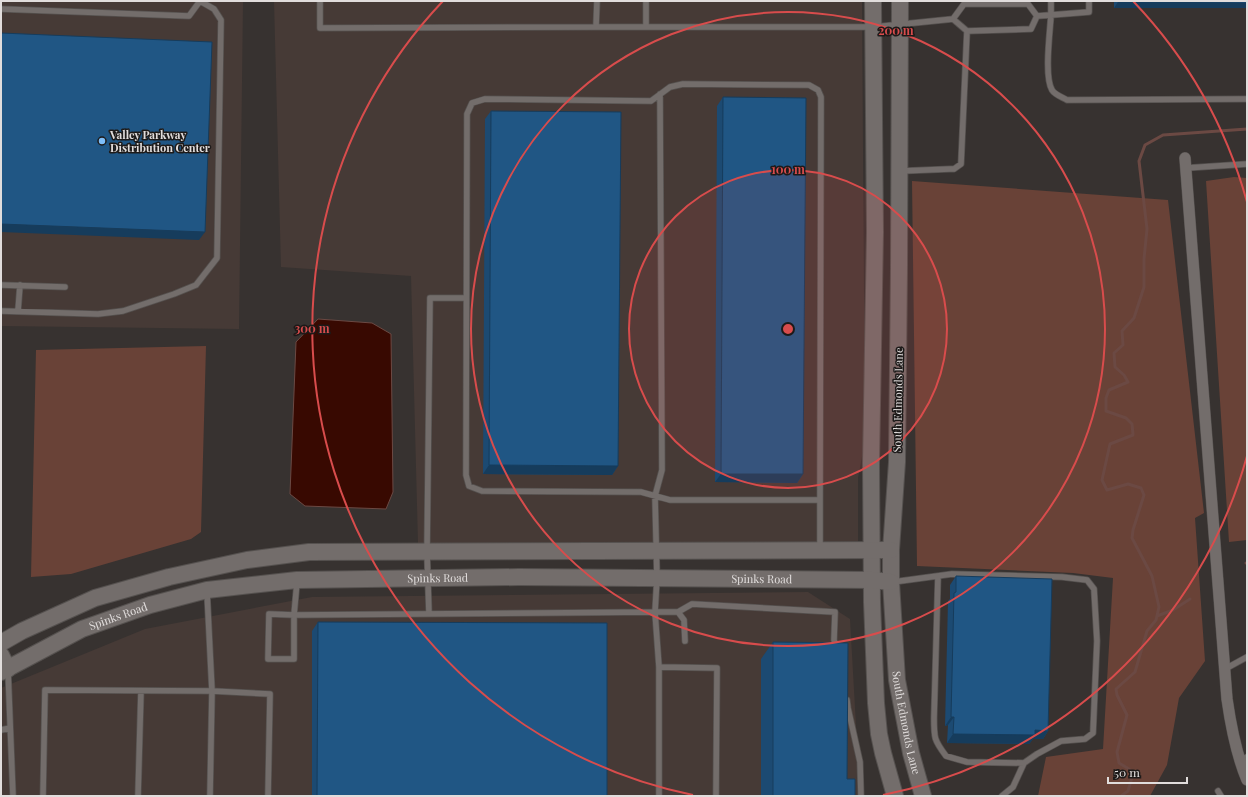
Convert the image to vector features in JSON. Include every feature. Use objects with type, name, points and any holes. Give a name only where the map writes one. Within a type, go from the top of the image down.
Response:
[{"type":"main road","name":"South Edmonds Lane","points":[[873,1],[875,232],[871,463],[872,580],[876,704],[879,734],[895,796]]},
{"type":"main road","name":"South Edmonds Lane","points":[[900,1],[897,462],[891,550],[891,582],[896,680],[911,753],[923,796]]},
{"type":"main road","points":[[874,147],[900,154]]},
{"type":"main road","name":"Spinks Road","points":[[1,643],[22,631],[95,598],[169,577],[247,560],[310,552],[891,550]]},
{"type":"main road","points":[[201,570],[207,590]]},
{"type":"main road","name":"Spinks Road","points":[[3,665],[82,629],[150,605],[207,590],[298,580],[519,577],[872,580],[891,582]]},
{"type":"street","points":[[1185,163],[1225,669],[1231,727],[1235,745],[1244,759],[1247,780]]},
{"type":"lane","points":[[1,9],[189,16],[200,1],[214,9],[221,20],[217,258],[196,285],[123,311],[98,314],[1,311]]},
{"type":"lane","points":[[320,1],[320,28],[596,26],[874,27],[953,19],[967,31],[1031,29],[1037,16]]},
{"type":"lane","points":[[596,26],[597,1]]},
{"type":"lane","points":[[646,1],[646,26]]},
{"type":"lane","points":[[1050,1],[1051,15],[1047,76],[1052,90],[1057,95],[1067,100],[1247,99]]},
{"type":"lane","points":[[1037,16],[1089,12],[1089,1]]},
{"type":"lane","points":[[953,19],[964,4],[1028,4],[1037,16]]},
{"type":"lane","points":[[899,171],[954,169],[961,164],[967,31]]},
{"type":"lane","points":[[820,500],[670,500],[641,492],[482,491],[469,486],[466,475],[467,114],[472,103],[485,99],[651,101],[670,87],[684,84],[809,85],[818,90],[821,96],[820,551]]},
{"type":"lane","points":[[659,796],[659,667],[655,612],[656,496],[662,470],[660,94]]},
{"type":"lane","points":[[1185,163],[1247,164]]},
{"type":"lane","points":[[1,285],[65,287]]},
{"type":"lane","points":[[18,311],[20,285]]},
{"type":"lane","points":[[429,614],[427,552],[430,298],[466,298]]},
{"type":"lane","points":[[891,582],[952,574],[1062,577],[1087,580],[1094,589],[1097,641],[1093,733],[1085,739],[1061,741],[1037,754],[1024,764],[1013,787],[1002,796]]},
{"type":"lane","points":[[938,576],[934,718],[934,736],[938,745],[946,756],[967,762],[1024,764]]},
{"type":"lane","points":[[298,580],[294,615],[294,659],[268,659],[269,614],[294,615],[678,612],[692,604],[835,612],[834,640],[839,654]]},
{"type":"lane","points":[[207,590],[212,691],[210,796]]},
{"type":"lane","points":[[678,612],[684,620],[685,641]]},
{"type":"lane","points":[[1225,669],[1247,657]]},
{"type":"lane","points":[[3,665],[10,728],[13,796]]},
{"type":"lane","points":[[659,667],[717,668],[716,796]]},
{"type":"lane","points":[[43,796],[45,690],[212,691],[270,694],[268,796]]},
{"type":"lane","points":[[138,796],[141,691]]},
{"type":"lane","points":[[847,695],[848,708],[860,762],[861,796]]},
{"type":"lane","points":[[1,730],[10,728]]},
{"type":"shaded area","points":[[1,1],[243,1],[239,329],[1,326]]},
{"type":"shaded area","points":[[274,1],[862,1],[865,441],[858,478],[858,542],[443,545],[418,543],[411,276],[281,267]]},
{"type":"shaded area","points":[[1234,177],[1247,178],[1247,540],[1229,542],[1206,181]]},
{"type":"shaded area","points":[[912,181],[1168,200],[1204,513],[1195,518],[1205,661],[1179,698],[1167,765],[1150,796],[1038,796],[1046,757],[1103,749],[1113,578],[1073,573],[917,566]]},
{"type":"shaded area","points":[[318,319],[372,323],[391,334],[393,492],[386,509],[305,506],[290,494],[296,342]]},
{"type":"shaded area","points":[[206,346],[201,532],[191,539],[71,574],[31,577],[36,350]]},
{"type":"shaded area","points":[[808,592],[850,619],[860,796],[1,796],[1,688],[145,629],[312,597]]},
{"type":"building","points":[[1247,1],[1247,3],[1118,2]]},
{"type":"building","name":"Valley Parkway Distribution Center","points":[[1,33],[212,42],[205,232],[1,224]]},
{"type":"building","points":[[723,97],[806,98],[803,474],[721,474]]},
{"type":"building","points":[[491,111],[621,112],[618,466],[489,465]]},
{"type":"building","points":[[956,576],[1052,579],[1048,731],[1035,730],[1035,735],[953,734],[954,717],[951,717],[954,593],[956,592]]},
{"type":"building","points":[[318,622],[607,623],[607,796],[317,796]]},
{"type":"building","points":[[773,642],[848,643],[847,779],[855,779],[855,796],[773,796]]},
{"type":"waterway","points":[[1121,796],[1128,791],[1133,774],[1129,769],[1119,763],[1117,752],[1127,715],[1117,695],[1116,689],[1135,672],[1147,631],[1156,620],[1159,607],[1152,576],[1132,538],[1144,495],[1141,488],[1128,484],[1107,490],[1102,480],[1110,444],[1133,435],[1132,424],[1126,418],[1106,411],[1106,398],[1109,390],[1128,382],[1124,375],[1115,367],[1114,353],[1123,345],[1122,331],[1134,318],[1144,287],[1144,259],[1147,229],[1139,161],[1145,145],[1163,135],[1247,129]]},
{"type":"waterway","points":[[1157,616],[1173,610],[1190,599]]},
{"type":"place","name":"Valley Parkway Distribution Center","points":[[102,141]]}]
